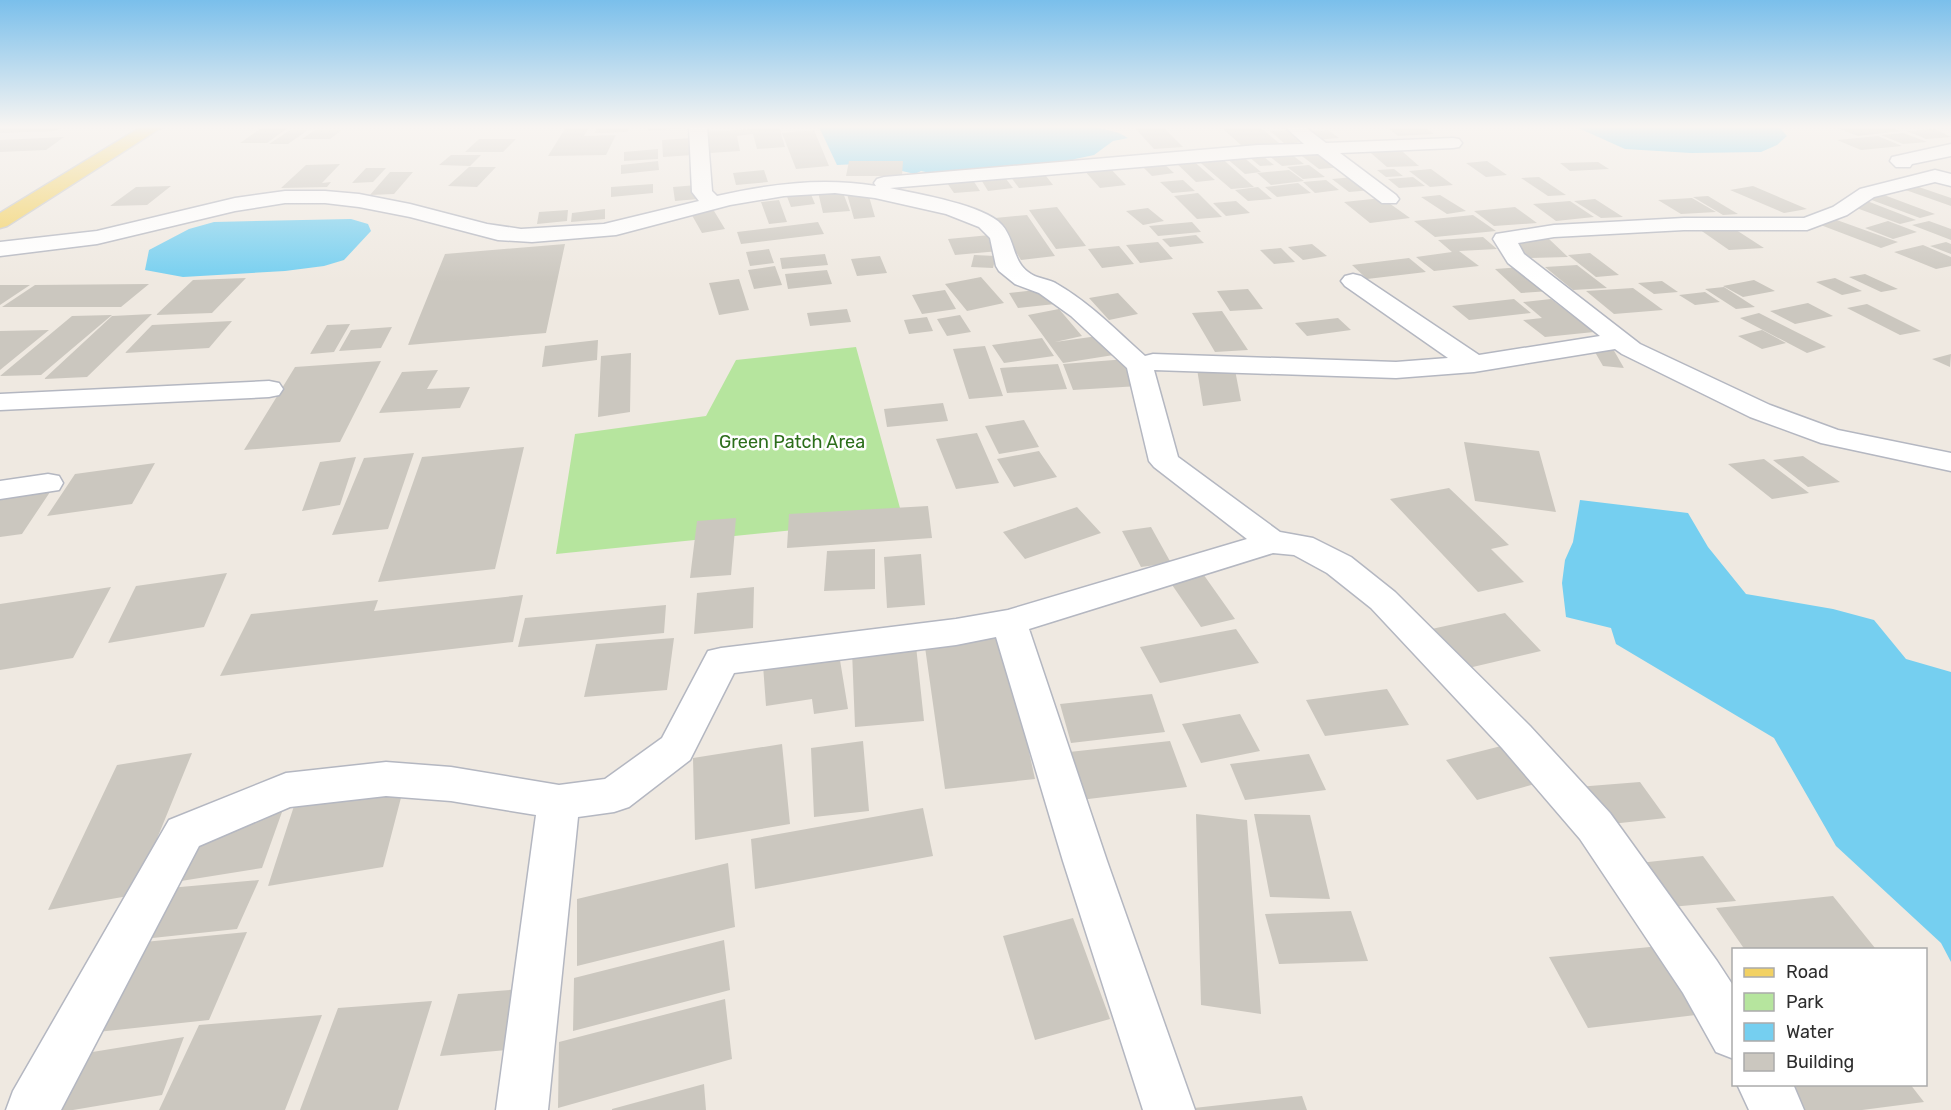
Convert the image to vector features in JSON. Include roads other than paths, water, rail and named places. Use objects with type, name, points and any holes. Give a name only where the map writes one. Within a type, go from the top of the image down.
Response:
[{"type":"main road","points":[[0,222],[70,179]]},
{"type":"street","points":[[701,179],[702,192],[713,204]]},
{"type":"street","points":[[0,249],[107,236],[246,203],[305,196],[349,198],[436,217],[489,232],[530,236],[625,227],[659,216],[779,192],[943,179]]},
{"type":"street","points":[[1363,179],[1389,199]]},
{"type":"street","points":[[1939,179],[1867,193],[1840,211],[1807,225],[1684,224],[1554,231],[1504,239],[1516,258],[1631,349],[1760,411],[1810,430],[1831,437],[1951,462]]},
{"type":"street","points":[[834,187],[918,201],[979,219],[995,229],[1003,240],[1007,266],[1023,279],[1047,288],[1080,311],[1140,365],[1164,461],[1272,542]]},
{"type":"street","points":[[1353,281],[1474,364]]},
{"type":"street","points":[[1140,365],[1153,362],[1396,370],[1474,364],[1621,340]]},
{"type":"street","points":[[0,402],[269,389]]},
{"type":"street","points":[[0,490],[48,483]]},
{"type":"street","points":[[32,1110],[184,833],[286,790],[386,780],[451,784],[559,802],[614,795],[676,749],[721,661],[956,632],[1009,622],[1272,542],[1301,545],[1339,565],[1383,600],[1516,737],[1594,826],[1701,977],[1732,1031]]},
{"type":"street","points":[[1009,622],[1085,861],[1169,1110]]},
{"type":"street","points":[[522,1110],[559,802]]},
{"type":"street","points":[[1764,1086],[1778,1110]]},
{"type":"water","points":[[351,219],[368,224],[371,231],[344,260],[324,266],[285,271],[183,277],[145,270],[149,250],[189,229],[214,222]]},
{"type":"water","points":[[1580,500],[1688,513],[1708,547],[1746,594],[1833,609],[1874,620],[1906,659],[1951,672],[1951,962],[1941,943],[1836,846],[1774,738],[1616,644],[1611,628],[1566,617],[1562,583],[1565,560],[1573,542]]},
{"type":"park label","name":"Green Patch Area","points":[[792,442]]}]
